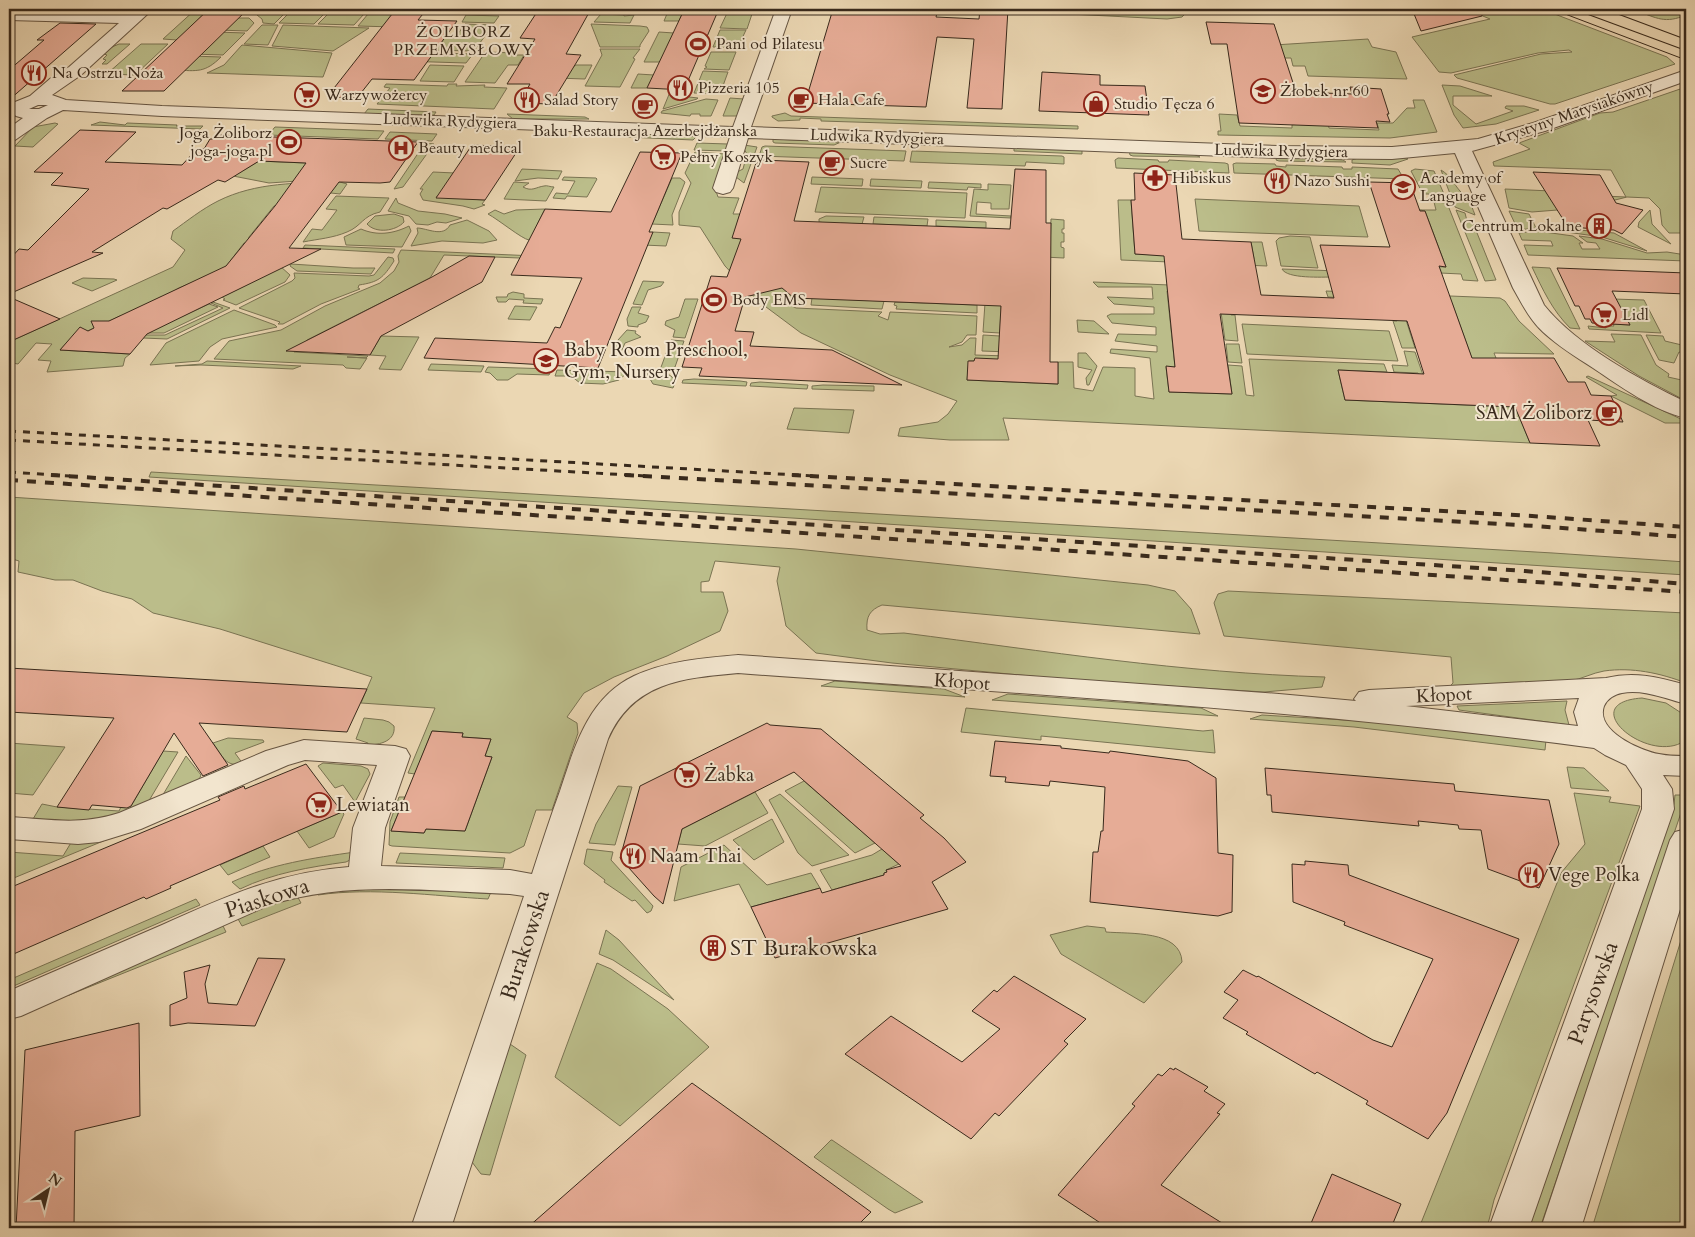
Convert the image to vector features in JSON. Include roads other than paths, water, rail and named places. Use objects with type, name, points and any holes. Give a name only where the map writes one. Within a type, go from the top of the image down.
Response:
[{"type":"main road","points":[[1589,9],[1686,45]]},
{"type":"street","points":[[723,188],[736,152],[740,132],[784,9]]},
{"type":"street","points":[[9,15],[139,14]]},
{"type":"street","points":[[9,136],[30,108],[139,14]]},
{"type":"street","name":"Krystyny Matysiakówny","points":[[1460,148],[1506,138],[1539,128],[1686,75]]},
{"type":"street","name":"Ludwika Rydygiera","points":[[30,108],[133,112],[159,110],[1278,152],[1392,153],[1460,148]]},
{"type":"street","points":[[1460,148],[1524,288],[1534,307],[1550,327],[1581,351],[1644,391],[1686,411]]},
{"type":"street","name":"Kłopot","points":[[647,680],[686,668],[738,664],[1279,704],[1497,725],[1603,740]]},
{"type":"street","name":"Burakowska","points":[[431,1228],[596,731],[606,713],[616,702],[627,692],[647,680]]},
{"type":"street","name":"Kłopot","points":[[1279,704],[1610,686],[1628,683],[1648,684],[1686,695]]},
{"type":"street","points":[[1610,686],[1596,694],[1589,705],[1589,718],[1603,740],[1638,760],[1658,765],[1686,766]]},
{"type":"street","points":[[9,828],[78,833],[99,831],[130,821],[277,758],[304,750],[395,756],[369,828],[364,877]]},
{"type":"street","name":"Parysowska","points":[[1509,1228],[1658,809],[1657,789],[1638,760]]},
{"type":"street","name":"Parysowska","points":[[1561,1228],[1686,840]]},
{"type":"street","name":"Piaskowa","points":[[9,1006],[255,898],[297,886],[325,880],[364,877],[510,882],[543,887]]},
{"type":"tram line","points":[[1552,9],[1686,60]]},
{"type":"railway","points":[[9,431],[815,476]]},
{"type":"railway","points":[[9,440],[647,476]]},
{"type":"railway","points":[[9,472],[70,476]]},
{"type":"railway","points":[[51,475],[1525,571],[1686,584]]},
{"type":"railway","points":[[625,475],[1535,526],[1686,537]]},
{"type":"railway","points":[[792,475],[1532,516],[1686,527]]},
{"type":"railway","points":[[9,480],[1686,592]]},
{"type":"place","name":"Pani od Pilatesu","points":[[698,44]]},
{"type":"place","name":"Na Ostrzu Noża","points":[[34,73]]},
{"type":"place","name":"Pizzeria 105","points":[[680,88]]},
{"type":"place","name":"Żłobek nr 60","points":[[1263,91]]},
{"type":"place","name":"Warzywożercy","points":[[307,95]]},
{"type":"place","name":"Salad Story","points":[[527,100]]},
{"type":"place","name":"Hala Cafe","points":[[801,100]]},
{"type":"place","name":"Studio Tęcza 6","points":[[1096,104]]},
{"type":"place","name":"Baku Restauracja Azerbejdżanska","points":[[645,106]]},
{"type":"place","name":"Joga Żoliborz joga-joga.pl","points":[[289,142]]},
{"type":"place","name":"Beauty medical","points":[[401,148]]},
{"type":"place","name":"Pełny Koszyk","points":[[663,157]]},
{"type":"place","name":"Sucre","points":[[832,163]]},
{"type":"place","name":"Hibiskus","points":[[1155,178]]},
{"type":"place","name":"Nazo Sushi","points":[[1277,181]]},
{"type":"place","name":"Academy of Language","points":[[1403,187]]},
{"type":"place","name":"Centrum Lokalne","points":[[1599,226]]},
{"type":"place","name":"Body EMS","points":[[714,300]]},
{"type":"place","name":"Lidl","points":[[1604,315]]},
{"type":"place","name":"Baby Room Preschool, Gym, Nursery","points":[[546,361]]},
{"type":"place","name":"SAM Żoliborz","points":[[1609,413]]},
{"type":"place","name":"Żabka","points":[[687,775]]},
{"type":"place","name":"Lewiatan","points":[[319,805]]},
{"type":"place","name":"Naam Thai","points":[[633,856]]},
{"type":"place","name":"Vege Polka","points":[[1531,875]]},
{"type":"place","name":"ST Burakowska","points":[[713,948]]},
{"type":"district","name":"ŻOLIBORZ PRZEMYSŁOWY","points":[[464,41]]}]
